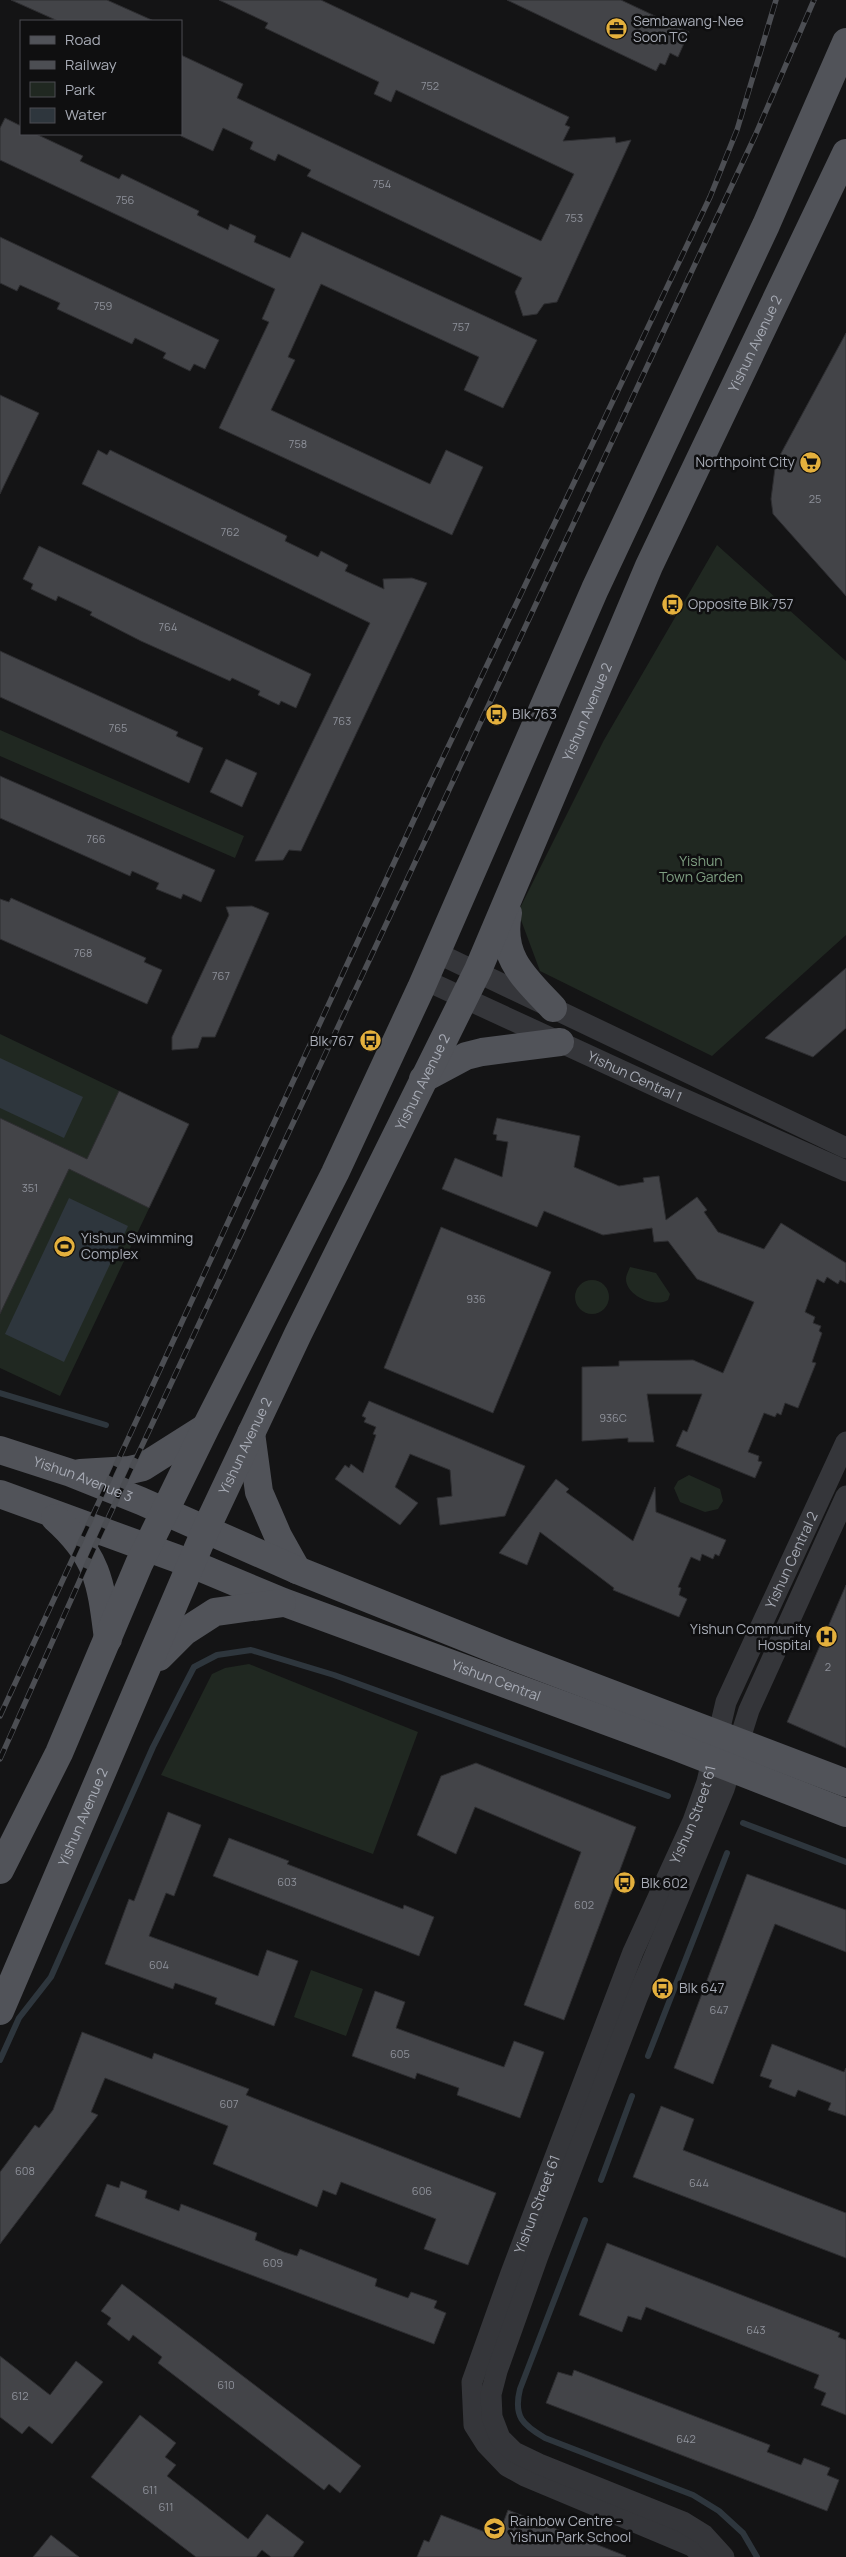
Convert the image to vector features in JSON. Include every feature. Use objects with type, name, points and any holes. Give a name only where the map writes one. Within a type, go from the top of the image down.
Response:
[{"type":"main road","points":[[0,1870],[59,1753],[147,1548],[335,1173],[425,980],[595,589],[766,226],[846,42]]},
{"type":"main road","name":"Yishun Avenue 2","points":[[0,2011],[149,1667],[206,1529],[251,1432],[478,970],[649,566],[846,153]]},
{"type":"main road","points":[[513,890],[506,924],[508,949],[519,970],[552,1008]]},
{"type":"main road","points":[[423,1079],[466,1056],[482,1052],[560,1042]]},
{"type":"main road","points":[[71,1473],[130,1470],[143,1467],[206,1427]]},
{"type":"main road","points":[[251,1432],[259,1492],[278,1536],[297,1570]]},
{"type":"main road","name":"Yishun Avenue 3","points":[[0,1450],[71,1473],[165,1511]]},
{"type":"main road","points":[[0,1494],[49,1514],[147,1548]]},
{"type":"main road","name":"Yishun Central","points":[[165,1511],[297,1570],[491,1648],[846,1783]]},
{"type":"main road","points":[[49,1514],[75,1536],[93,1563],[100,1582],[108,1641]]},
{"type":"main road","name":"Yishun Central","points":[[147,1548],[192,1564],[284,1602],[846,1813]]},
{"type":"main road","points":[[149,1667],[184,1632],[215,1612],[284,1602]]},
{"type":"street","name":"Yishun Central 1","points":[[437,953],[478,970],[552,1008],[846,1148]]},
{"type":"street","name":"Yishun Central 1","points":[[425,980],[846,1171]]},
{"type":"street","name":"Yishun Central 2","points":[[729,1739],[726,1702],[846,1442]]},
{"type":"street","name":"Yishun Central 2","points":[[729,1739],[749,1710],[846,1496]]},
{"type":"street","name":"Yishun Street 61","points":[[724,2557],[704,2535],[683,2522],[538,2464],[514,2452],[500,2438],[492,2417],[491,2394],[520,2305],[637,1998],[711,1797],[729,1739]]},
{"type":"street","name":"Yishun Street 61","points":[[701,1823],[633,1952],[511,2273],[472,2382],[474,2425],[486,2444],[507,2466],[525,2476],[679,2540],[692,2546],[705,2557]]},
{"type":"green space","name":"Yishun Town Garden","points":[[717,545],[846,661],[846,935],[712,1056],[540,971],[518,912],[604,740]]},
{"type":"green space","points":[[0,730],[244,836],[235,858],[0,756]]},
{"type":"green space","name":"Yishun Swimming Complex","points":[[0,1034],[189,1124],[60,1396],[0,1368]]},
{"type":"green space","points":[[630,1267],[656,1273],[670,1294],[668,1300],[662,1302],[649,1301],[642,1299],[631,1291],[626,1279]]},
{"type":"green space","points":[[592,1280],[604,1285],[609,1297],[604,1309],[592,1314],[580,1309],[575,1297],[580,1285]]},
{"type":"green space","points":[[689,1475],[720,1489],[723,1501],[718,1509],[705,1512],[680,1502],[674,1488],[678,1481]]},
{"type":"green space","points":[[249,1664],[418,1732],[373,1854],[161,1775],[212,1674],[225,1668]]},
{"type":"green space","points":[[311,1970],[363,1989],[346,2036],[294,2017]]},
{"type":"water","points":[[0,1058],[83,1097],[64,1138],[0,1108]]},
{"type":"water","points":[[69,1198],[128,1226],[64,1362],[5,1334]]},
{"type":"building","points":[[11,0],[107,0],[152,20],[56,20]]},
{"type":"building","points":[[219,0],[321,0],[569,117],[565,125],[570,127],[563,141],[615,137],[616,143],[631,140],[557,302],[544,304],[537,314],[523,316],[515,292],[522,278],[307,176],[311,170],[278,154],[275,161],[250,149],[253,142],[223,128],[213,151],[181,136],[182,55],[243,84],[237,98],[541,241],[574,174],[396,90],[391,102],[374,94],[379,82],[265,28],[268,23]]},
{"type":"building","points":[[507,0],[621,0],[689,32],[678,57],[670,53],[665,65],[660,63],[656,71]]},
{"type":"building","points":[[5,118],[20,126],[20,135],[38,135],[83,156],[80,161],[119,179],[122,174],[199,211],[197,215],[228,230],[230,224],[256,236],[254,242],[290,258],[302,232],[537,340],[503,408],[464,390],[479,357],[321,284],[288,357],[295,360],[271,410],[430,484],[446,450],[483,467],[452,535],[219,428],[269,322],[262,319],[275,289],[0,160],[0,128]]},
{"type":"building","points":[[0,237],[219,340],[205,369],[194,364],[190,371],[163,358],[166,353],[135,338],[132,344],[57,309],[60,303],[20,285],[17,291],[0,283]]},
{"type":"building","name":"Northpoint City","points":[[846,333],[846,596],[773,514],[771,499],[775,468],[779,457]]},
{"type":"building","points":[[0,395],[39,413],[0,494]]},
{"type":"building","points":[[98,450],[107,455],[110,450],[287,536],[285,541],[318,557],[321,551],[348,565],[345,571],[384,589],[383,579],[412,578],[427,583],[301,851],[289,850],[283,860],[255,861],[370,623],[82,484]]},
{"type":"building","points":[[39,546],[311,674],[296,708],[281,701],[279,705],[258,695],[260,691],[232,678],[230,681],[141,641],[90,615],[92,612],[58,596],[56,601],[31,589],[33,584],[23,579]]},
{"type":"building","points":[[0,651],[178,732],[176,736],[203,748],[189,783],[0,697]]},
{"type":"building","points":[[226,759],[257,773],[242,807],[210,792]]},
{"type":"building","points":[[0,776],[215,870],[201,902],[183,894],[181,899],[156,889],[159,883],[132,871],[130,876],[0,818]]},
{"type":"building","points":[[11,898],[146,958],[144,962],[162,970],[147,1004],[0,939],[0,899],[9,902]]},
{"type":"building","points":[[252,906],[269,913],[215,1037],[202,1037],[198,1048],[172,1050],[172,1037],[229,915],[226,907]]},
{"type":"building","points":[[846,968],[846,1028],[813,1057],[765,1038]]},
{"type":"building","points":[[119,1091],[189,1124],[149,1208],[69,1169],[0,1314],[0,1118],[87,1159]]},
{"type":"building","points":[[497,1118],[580,1136],[574,1167],[619,1186],[644,1182],[643,1178],[659,1176],[666,1220],[697,1197],[707,1210],[704,1212],[718,1232],[764,1249],[781,1223],[846,1263],[846,1283],[840,1280],[838,1284],[827,1277],[824,1283],[817,1279],[805,1312],[815,1317],[813,1323],[821,1326],[819,1331],[822,1333],[812,1362],[816,1363],[798,1408],[785,1403],[781,1415],[777,1413],[775,1417],[764,1413],[748,1452],[759,1456],[758,1461],[762,1462],[755,1478],[676,1446],[683,1430],[687,1432],[702,1394],[647,1394],[654,1442],[628,1442],[628,1438],[582,1441],[582,1367],[619,1366],[619,1361],[693,1360],[723,1373],[754,1302],[697,1279],[668,1241],[654,1242],[652,1228],[603,1235],[544,1211],[537,1227],[442,1189],[455,1158],[502,1177],[508,1142],[496,1140],[497,1135],[493,1134]]},
{"type":"building","points":[[441,1227],[551,1272],[493,1413],[384,1368]]},
{"type":"building","points":[[369,1401],[525,1466],[505,1516],[440,1525],[437,1498],[452,1496],[450,1470],[410,1454],[395,1487],[418,1503],[400,1525],[335,1479],[345,1465],[349,1468],[351,1464],[363,1473],[376,1435],[373,1434],[376,1427],[364,1422],[366,1418],[362,1416]]},
{"type":"building","points":[[556,1479],[569,1489],[566,1492],[633,1541],[655,1487],[656,1512],[726,1540],[719,1556],[715,1554],[713,1559],[702,1554],[700,1561],[691,1557],[678,1587],[681,1588],[679,1595],[687,1599],[679,1617],[613,1590],[614,1588],[540,1532],[527,1565],[499,1553]]},
{"type":"building","name":"Yishun Community Hospital","points":[[846,1585],[846,1748],[787,1722]]},
{"type":"building","points":[[476,1763],[636,1827],[564,2020],[524,2005],[581,1852],[475,1807],[456,1854],[417,1835],[441,1776]]},
{"type":"building","points":[[168,1812],[201,1825],[174,1896],[166,1893],[149,1936],[258,1976],[267,1950],[298,1961],[274,2026],[215,2004],[217,1998],[175,1983],[173,1989],[105,1964],[129,1899],[134,1901]]},
{"type":"building","points":[[229,1838],[289,1861],[287,1864],[403,1909],[404,1905],[434,1917],[419,1956],[213,1876]]},
{"type":"building","points":[[747,1874],[846,1910],[846,1952],[775,1924],[713,2084],[674,2068]]},
{"type":"building","points":[[375,1991],[405,2002],[396,2028],[462,2052],[504,2067],[514,2041],[544,2052],[520,2118],[457,2095],[459,2088],[417,2073],[415,2079],[352,2056]]},
{"type":"building","points":[[82,2032],[152,2059],[154,2053],[249,2089],[246,2095],[496,2193],[468,2265],[424,2249],[436,2219],[341,2182],[336,2195],[323,2190],[317,2207],[213,2164],[228,2126],[105,2078],[91,2112],[98,2115],[0,2244],[0,2172],[35,2125],[39,2128],[53,2110]]},
{"type":"building","points":[[772,2044],[844,2072],[846,2068],[846,2116],[828,2110],[831,2103],[798,2090],[795,2097],[769,2087],[772,2080],[760,2076]]},
{"type":"building","points":[[661,2106],[694,2119],[683,2150],[846,2213],[846,2258],[633,2177]]},
{"type":"building","points":[[121,2181],[147,2191],[145,2198],[179,2211],[181,2204],[257,2233],[255,2240],[284,2252],[297,2256],[300,2249],[377,2279],[375,2286],[408,2298],[411,2292],[437,2301],[434,2308],[446,2313],[434,2344],[95,2216],[107,2184],[119,2188]]},
{"type":"building","points":[[607,2243],[840,2333],[838,2337],[846,2340],[846,2415],[821,2405],[826,2393],[814,2388],[819,2375],[646,2307],[641,2320],[628,2316],[622,2332],[579,2315]]},
{"type":"building","points":[[122,2284],[361,2466],[340,2493],[329,2484],[324,2490],[158,2363],[162,2357],[133,2335],[129,2341],[107,2324],[111,2318],[101,2311]]},
{"type":"building","points":[[0,2356],[50,2395],[76,2361],[103,2382],[52,2444],[29,2426],[22,2434],[0,2417]]},
{"type":"building","points":[[574,2370],[770,2445],[767,2452],[801,2465],[804,2458],[830,2468],[827,2475],[839,2480],[827,2511],[546,2403],[558,2372],[572,2376]]},
{"type":"building","points":[[140,2415],[176,2443],[165,2457],[176,2465],[167,2476],[248,2539],[267,2514],[304,2542],[293,2557],[271,2557],[262,2550],[256,2557],[196,2557],[91,2477]]},
{"type":"building","points":[[508,2510],[626,2556],[417,2557],[424,2540],[429,2542],[441,2515],[498,2537]]},
{"type":"building","points":[[51,2535],[79,2557],[33,2557]]},
{"type":"waterway","points":[[0,1393],[106,1425]]},
{"type":"waterway","points":[[0,2060],[19,2018],[51,1977],[153,1747],[194,1667],[217,1655],[251,1650],[334,1675],[668,1796]]},
{"type":"waterway","points":[[743,1823],[846,1862]]},
{"type":"waterway","points":[[648,2056],[727,1853]]},
{"type":"waterway","points":[[601,2180],[632,2096]]},
{"type":"waterway","points":[[585,2220],[520,2389],[518,2407],[522,2419],[531,2429],[545,2438],[693,2495],[719,2511],[743,2533],[757,2557]]},
{"type":"railway","points":[[0,1716],[429,787],[710,197],[737,130],[776,0]]},
{"type":"railway","points":[[0,1759],[96,1544],[755,136],[814,0]]},
{"type":"place","name":"Sembawang-Nee Soon TC","points":[[617,29]]},
{"type":"place","name":"Northpoint City","points":[[811,462]]},
{"type":"place","name":"Opposite Blk 757","points":[[672,604]]},
{"type":"place","name":"Blk 763","points":[[496,714]]},
{"type":"place","name":"Blk 767","points":[[370,1041]]},
{"type":"place","name":"Yishun Swimming Complex","points":[[65,1246]]},
{"type":"place","name":"Yishun Community Hospital","points":[[827,1637]]},
{"type":"place","name":"Blk 602","points":[[625,1883]]},
{"type":"place","name":"Blk 647","points":[[663,1988]]},
{"type":"place","name":"Rainbow Centre - Yishun Park School","points":[[494,2529]]}]
